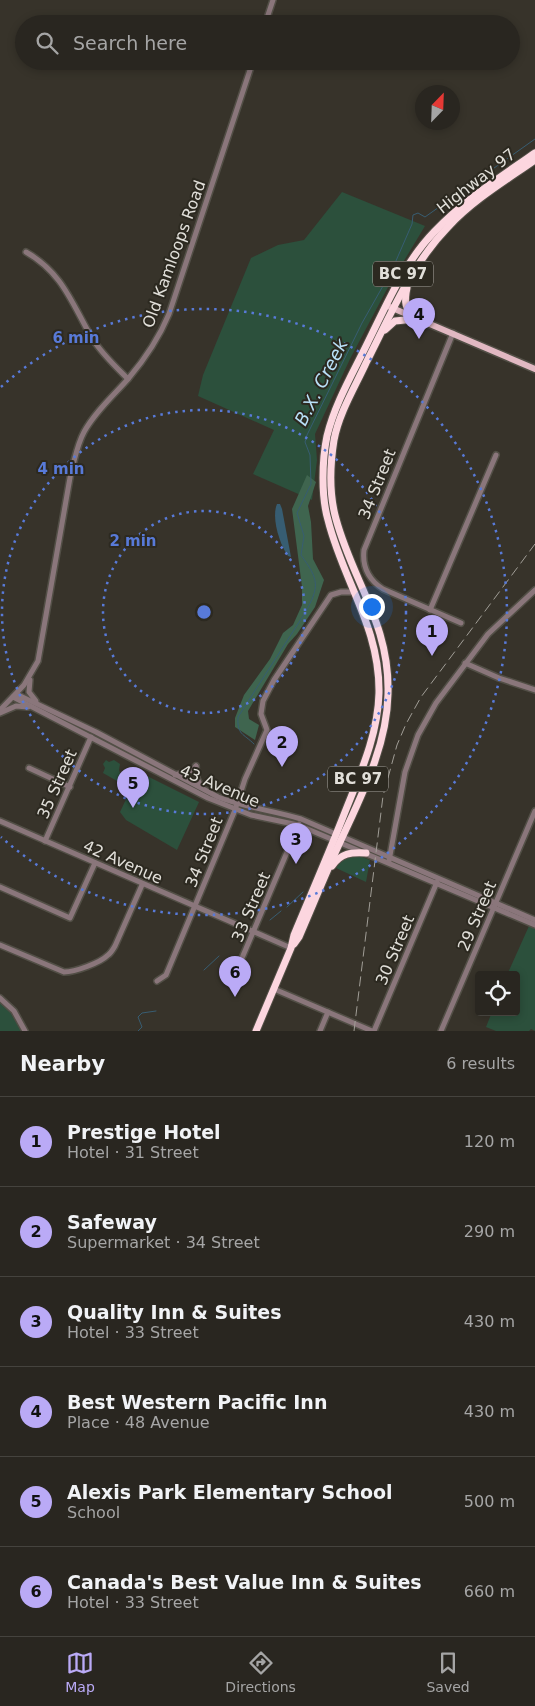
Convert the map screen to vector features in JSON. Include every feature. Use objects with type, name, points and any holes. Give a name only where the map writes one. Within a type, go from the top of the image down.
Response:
[{"type":"highway","name":"Highway 97","points":[[378,708],[378,677],[374,644],[327,518],[323,475],[327,437],[338,403],[390,307],[412,259],[432,233],[470,198],[535,153]]},
{"type":"highway","name":"Highway 97","points":[[387,709],[388,695],[384,645],[374,613],[344,546],[335,516],[330,477],[334,438],[346,405],[379,337],[390,307],[434,243],[448,226],[494,188],[535,160]]},
{"type":"highway","points":[[409,279],[405,302],[406,308],[415,319]]},
{"type":"highway","points":[[379,337],[395,321],[415,319]]},
{"type":"highway","name":"BC 97","points":[[291,948],[299,937],[326,874],[370,748],[378,708]]},
{"type":"highway","name":"BC 97","points":[[256,1031],[291,948],[294,935],[376,755],[383,733],[387,709]]},
{"type":"highway","points":[[326,874],[340,856],[351,853],[366,853]]},
{"type":"main road","points":[[390,307],[535,369]]},
{"type":"street","points":[[268,15],[273,0]]},
{"type":"street","name":"Old Kamloops Road","points":[[0,711],[15,696],[38,661],[71,472],[78,447],[84,432],[97,413],[128,379],[151,349],[169,314],[250,70]]},
{"type":"street","points":[[26,252],[61,282],[100,349],[128,379]]},
{"type":"street","name":"34 Street","points":[[452,333],[378,514],[364,550],[363,559],[368,575],[383,590],[461,623]]},
{"type":"street","points":[[430,610],[496,454]]},
{"type":"street","points":[[390,860],[405,772],[418,734],[436,702],[488,634],[535,590]]},
{"type":"street","name":"34 Street","points":[[157,981],[166,975],[267,730],[261,714],[263,701],[274,680],[331,595],[341,592],[355,592]]},
{"type":"street","points":[[465,664],[535,690]]},
{"type":"street","points":[[31,674],[28,688],[33,698],[39,704]]},
{"type":"street","name":"43 Avenue","points":[[15,696],[39,704],[96,732],[236,807],[281,813],[301,818],[366,853],[390,860],[535,920]]},
{"type":"street","name":"43 Avenue","points":[[15,696],[32,707],[208,798],[338,838],[379,853],[390,860]]},
{"type":"street","points":[[0,711],[16,706],[32,707]]},
{"type":"street","points":[[378,708],[387,709]]},
{"type":"street","name":"35 Street","points":[[45,841],[91,737]]},
{"type":"street","points":[[175,775],[192,770],[196,766],[197,778],[201,788]]},
{"type":"street","points":[[29,768],[70,787]]},
{"type":"street","name":"29 Street","points":[[441,1031],[535,812]]},
{"type":"street","name":"33 Street","points":[[234,968],[240,965],[301,818]]},
{"type":"street","name":"42 Avenue","points":[[0,821],[142,885],[291,948]]},
{"type":"street","points":[[379,853],[387,851],[392,843]]},
{"type":"street","points":[[0,887],[70,918],[95,863]]},
{"type":"street","name":"30 Street","points":[[373,1031],[438,881]]},
{"type":"street","points":[[0,945],[64,972],[72,972],[103,960],[112,950],[142,885]]},
{"type":"street","name":"43 Avenue","points":[[495,905],[535,924]]},
{"type":"street","points":[[274,989],[373,1031]]},
{"type":"street","points":[[0,998],[14,1011],[25,1031]]},
{"type":"street","points":[[320,1031],[328,1012]]},
{"type":"green space","points":[[342,192],[425,226],[387,289],[350,359],[315,434],[317,460],[312,500],[253,474],[274,430],[198,396],[203,375],[251,258],[278,245],[304,240]]},
{"type":"green space","points":[[307,475],[316,482],[308,506],[313,559],[324,580],[315,607],[288,644],[248,711],[249,719],[259,725],[255,740],[235,727],[235,718],[244,695],[270,659],[283,633],[293,625],[302,605],[302,587],[292,509]]},
{"type":"green space","points":[[106,760],[109,762],[114,760],[120,764],[121,780],[117,781],[103,773],[105,768],[103,764]]},
{"type":"green space","points":[[139,772],[199,802],[177,850],[126,820],[120,812]]},
{"type":"green space","points":[[353,856],[370,860],[366,882],[336,868],[347,857]]},
{"type":"green space","points":[[529,926],[535,929],[535,1031],[531,1029],[529,1031],[496,1031],[486,1027],[490,1016],[520,1016],[520,971],[509,971]]},
{"type":"green space","points":[[0,1003],[10,1012],[21,1031],[0,1031]]},
{"type":"water","points":[[277,504],[280,504],[282,509],[291,557],[285,551],[277,531],[275,510]]},
{"type":"waterway","name":"B.X. Creek","points":[[254,744],[240,731],[238,717],[305,613],[315,589],[314,577],[301,555],[304,536],[297,513],[311,484],[310,455],[305,442],[307,435],[362,323],[392,270],[412,224],[413,215],[418,213],[425,217],[535,139]]},
{"type":"waterway","name":"B.X. Creek","points":[[287,907],[303,892]]},
{"type":"waterway","name":"B.X. Creek","points":[[270,920],[281,911]]},
{"type":"waterway","name":"B.X. Creek","points":[[204,970],[219,956]]},
{"type":"waterway","name":"B.X. Creek","points":[[138,1031],[142,1027],[138,1017],[142,1013],[156,1011]]},
{"type":"railway","points":[[354,1031],[383,796],[397,745],[421,697],[535,544]]},
{"type":"place","name":"Best Western Pacific Inn","points":[[419,339]]},
{"type":"place","name":"Prestige Hotel","points":[[432,656]]},
{"type":"place","name":"Safeway","points":[[282,767]]},
{"type":"place","name":"Alexis Park Elementary School","points":[[133,808]]},
{"type":"place","name":"Quality Inn & Suites","points":[[296,864]]},
{"type":"place","name":"Canada's Best Value Inn & Suites","points":[[235,997]]}]
